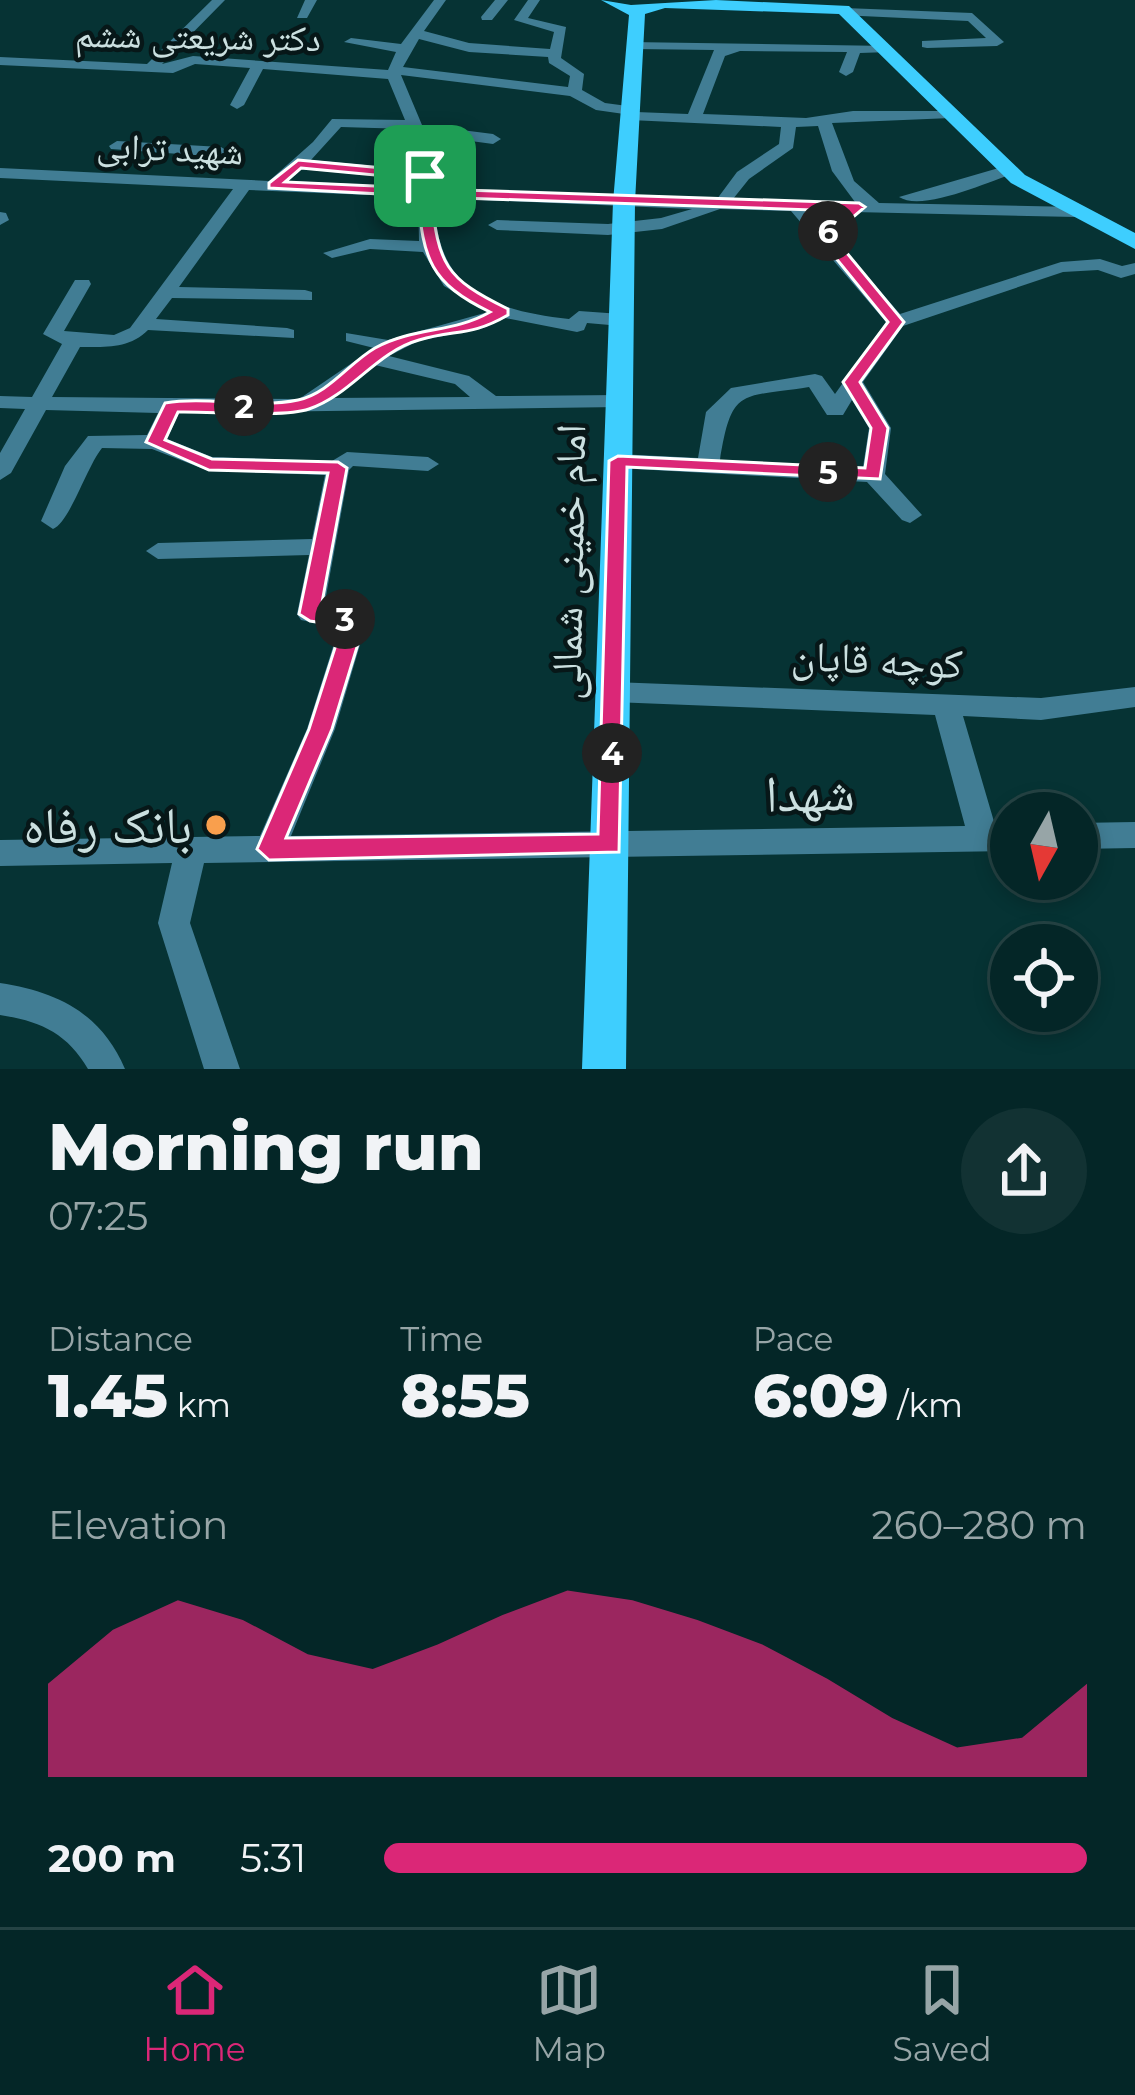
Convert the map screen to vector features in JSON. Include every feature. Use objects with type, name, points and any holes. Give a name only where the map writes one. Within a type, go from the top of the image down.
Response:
[{"type":"main road","points":[[609,0],[619,8],[637,10],[665,2],[840,7],[1009,170],[1135,242]]},
{"type":"main road","name":"امام خمینی شمالی","points":[[604,1069],[623,217],[637,10]]},
{"type":"street","points":[[150,68],[219,0]]},
{"type":"street","points":[[302,15],[311,0]]},
{"type":"street","points":[[440,0],[394,73],[426,160],[430,247],[437,267],[476,299],[540,323],[577,326],[579,317],[621,320]]},
{"type":"street","points":[[487,16],[502,0]]},
{"type":"street","points":[[534,0],[520,20],[560,28],[554,63],[577,74],[574,92]]},
{"type":"street","points":[[840,7],[972,17],[997,42],[927,44]]},
{"type":"street","points":[[416,33],[476,52],[556,53]]},
{"type":"street","points":[[351,42],[405,49]]},
{"type":"street","points":[[635,45],[884,49]]},
{"type":"street","points":[[694,118],[718,53],[739,47]]},
{"type":"street","points":[[770,64],[777,47]]},
{"type":"street","points":[[839,70],[853,51]]},
{"type":"street","name":"دکتر شریعتی ششم","points":[[0,61],[150,68],[176,68],[193,61],[394,73],[574,92],[601,107],[694,118],[789,123],[897,114]]},
{"type":"street","points":[[237,105],[259,64]]},
{"type":"street","points":[[851,100],[884,103],[897,114],[951,113]]},
{"type":"street","points":[[824,121],[832,160],[864,208]]},
{"type":"street","points":[[274,185],[337,122],[493,139]]},
{"type":"street","points":[[623,217],[683,221],[720,204],[755,162],[787,145],[789,123]]},
{"type":"street","points":[[200,182],[233,135]]},
{"type":"street","points":[[117,146],[221,152]]},
{"type":"street","points":[[298,164],[424,184]]},
{"type":"street","points":[[824,235],[864,208],[943,192],[1009,170]]},
{"type":"street","name":"شهید ترابی","points":[[0,173],[274,185],[424,184],[623,217]]},
{"type":"street","points":[[82,284],[53,334],[73,341],[130,338],[245,184]]},
{"type":"street","points":[[497,225],[623,217],[720,204],[1076,212]]},
{"type":"street","points":[[796,206],[896,322]]},
{"type":"street","points":[[332,254],[370,244],[430,247]]},
{"type":"street","points":[[708,466],[717,412],[737,392],[815,380],[835,410],[896,322],[994,286],[1061,268],[1100,264],[1125,276]]},
{"type":"street","points":[[168,292],[305,296]]},
{"type":"street","points":[[303,406],[414,335],[474,328],[502,312]]},
{"type":"street","points":[[143,324],[287,334]]},
{"type":"street","points":[[353,337],[462,380],[490,402]]},
{"type":"street","points":[[0,473],[73,341]]},
{"type":"street","points":[[852,382],[880,428],[873,475]]},
{"type":"street","points":[[0,401],[303,406],[620,401]]},
{"type":"street","points":[[155,442],[172,406]]},
{"type":"street","points":[[53,521],[76,466],[96,441],[155,442],[209,464],[338,468]]},
{"type":"street","points":[[269,849],[321,729],[354,621],[310,614],[338,468],[347,459],[428,464]]},
{"type":"street","points":[[618,461],[873,475],[910,514]]},
{"type":"street","points":[[158,551],[323,547]]},
{"type":"street","name":"کوچه قاپان","points":[[614,692],[1041,709],[1135,698]]},
{"type":"street","points":[[946,704],[990,820]]},
{"type":"street","points":[[1098,836],[1135,836]]},
{"type":"street","name":"شهدا","points":[[0,853],[990,838]]},
{"type":"street","points":[[191,850],[174,923],[222,1069]]},
{"type":"street","points":[[0,999],[43,1005],[91,1036],[107,1069]]},
{"type":"place","name":"بانک رفاه","points":[[216,825]]},
{"type":"route","points":[[425,176],[298,164],[274,185],[424,192],[437,267],[476,299],[502,312],[474,328],[414,335],[376,354],[344,383],[303,406],[172,406],[155,442],[209,464],[338,468],[310,614],[354,621],[321,729],[269,849],[610,844],[618,461],[873,475],[880,428],[852,382],[896,322],[824,235],[859,207],[431,193],[424,192],[425,176]]}]
